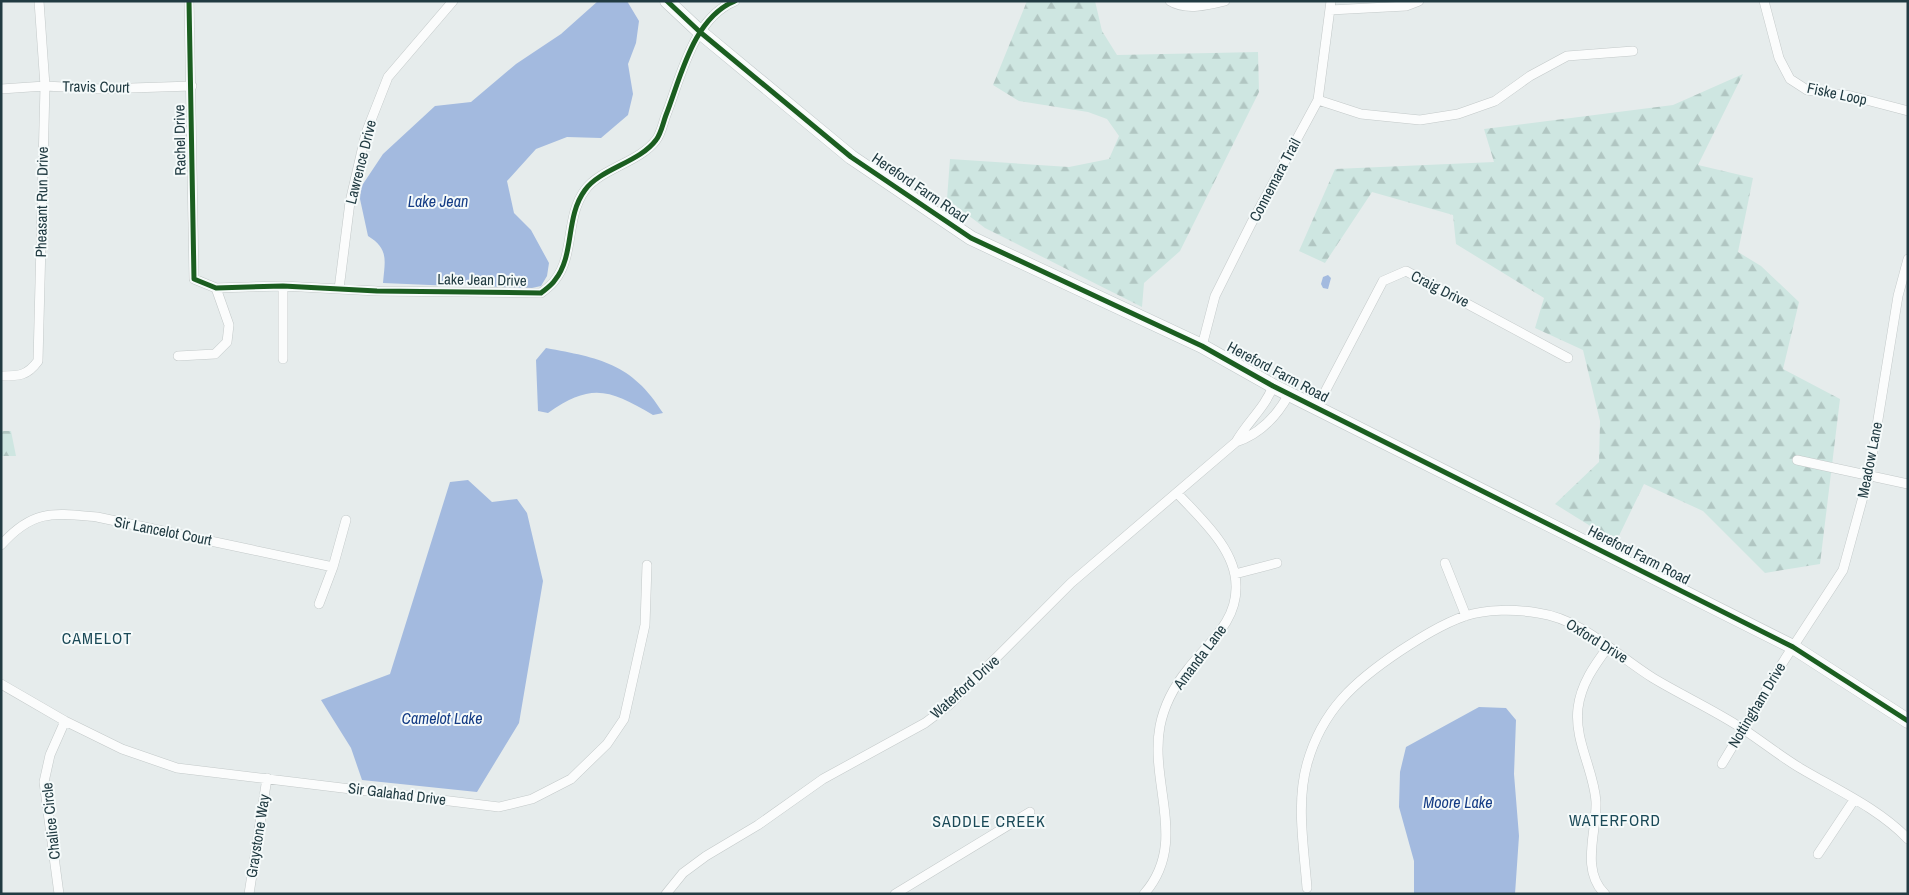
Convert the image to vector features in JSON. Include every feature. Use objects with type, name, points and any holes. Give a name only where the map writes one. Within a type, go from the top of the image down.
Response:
[{"type":"street","name":"Pheasant Run Drive","points":[[1,376],[17,376],[30,372],[38,361],[45,86],[39,1]]},
{"type":"street","name":"Rachel Drive","points":[[189,1],[194,279]]},
{"type":"street","name":"Lawrence Drive","points":[[339,289],[350,202],[366,133],[388,77],[453,1]]},
{"type":"street","name":"Hereford Farm Road","points":[[667,1],[700,32],[851,157],[972,238],[1202,346],[1272,386],[1793,647],[1908,721]]},
{"type":"street","points":[[700,32],[724,6],[735,1]]},
{"type":"street","points":[[1170,1],[1175,4],[1203,7],[1225,1]]},
{"type":"street","name":"Connemara Trail","points":[[1202,346],[1216,296],[1251,224],[1318,100],[1330,6],[1406,6],[1419,1]]},
{"type":"street","name":"Fiske Loop","points":[[1764,1],[1779,58],[1790,79],[1807,90],[1851,96],[1908,111]]},
{"type":"street","name":"Lake Jean Drive","points":[[194,279],[216,288],[284,286],[339,289],[541,293],[556,280],[567,254],[572,217],[585,190],[609,172],[637,156],[657,140],[700,32]]},
{"type":"street","points":[[1318,100],[1360,114],[1420,120],[1458,114],[1495,101],[1530,76],[1567,56],[1633,51]]},
{"type":"street","name":"Travis Court","points":[[1,89],[45,86],[101,89],[192,86]]},
{"type":"street","name":"Meadow Lane","points":[[1793,647],[1842,570],[1868,475],[1898,296],[1908,259]]},
{"type":"street","name":"Craig Drive","points":[[1317,407],[1383,281],[1406,271],[1568,358]]},
{"type":"street","points":[[283,359],[284,286]]},
{"type":"street","points":[[178,356],[215,354],[227,342],[229,325],[216,288]]},
{"type":"street","name":"Waterford Drive","points":[[666,894],[683,873],[706,856],[758,825],[824,779],[925,723],[949,705],[1071,583],[1236,442],[1269,396],[1272,386]]},
{"type":"street","name":"Waterford Drive","points":[[1236,442],[1248,438],[1260,430],[1283,405],[1289,394]]},
{"type":"street","points":[[1251,421],[1260,430]]},
{"type":"street","points":[[1797,460],[1908,484]]},
{"type":"street","name":"Amanda Lane","points":[[1144,894],[1156,877],[1167,838],[1167,818],[1158,762],[1160,725],[1177,685],[1188,669],[1218,636],[1230,617],[1236,586],[1235,574],[1222,545],[1177,492]]},
{"type":"street","name":"Sir Lancelot Court","points":[[1,545],[10,534],[35,517],[61,514],[97,517],[334,567]]},
{"type":"street","points":[[319,604],[334,567],[346,520]]},
{"type":"street","points":[[1235,574],[1277,562]]},
{"type":"street","points":[[1445,563],[1466,616]]},
{"type":"street","name":"Sir Galahad Drive","points":[[1,684],[65,721],[122,749],[178,768],[500,807],[532,799],[570,779],[606,744],[624,719],[645,625],[647,565]]},
{"type":"street","name":"Oxford Drive","points":[[1307,888],[1302,791],[1306,766],[1322,723],[1350,688],[1368,673],[1418,639],[1466,616],[1489,611],[1540,613],[1564,620],[1585,630],[1650,676],[1743,729],[1785,759],[1877,813],[1908,839]]},
{"type":"street","points":[[1604,894],[1598,887],[1593,874],[1591,859],[1596,819],[1596,799],[1583,752],[1578,709],[1589,674],[1608,647]]},
{"type":"street","name":"Nottingham Drive","points":[[1722,764],[1793,647]]},
{"type":"street","name":"Chalice Circle","points":[[59,894],[44,782],[50,755],[65,721]]},
{"type":"street","name":"Graystone Way","points":[[249,894],[267,778]]},
{"type":"street","points":[[1818,854],[1854,800]]},
{"type":"street","points":[[895,894],[1030,812]]},
{"type":"green space","points":[[1027,1],[1095,1],[1102,31],[1117,55],[1258,52],[1259,92],[1180,251],[1144,283],[1142,307],[985,228],[947,199],[950,159],[1069,167],[1109,159],[1119,136],[1107,119],[1088,112],[1019,101],[993,85]]},
{"type":"green space","points":[[1743,74],[1698,165],[1753,178],[1738,252],[1761,266],[1799,302],[1783,369],[1840,399],[1820,564],[1765,573],[1703,511],[1644,484],[1616,542],[1555,504],[1599,462],[1600,421],[1583,350],[1535,328],[1544,298],[1456,244],[1453,215],[1372,192],[1325,263],[1299,251],[1335,169],[1494,162],[1484,129],[1673,105]]},
{"type":"green space","points":[[1,431],[11,431],[16,456],[1,456]]},
{"type":"water","name":"Lake Jean","points":[[598,1],[627,1],[639,21],[636,43],[628,64],[633,94],[628,115],[601,138],[567,137],[536,149],[507,181],[514,213],[531,230],[549,263],[547,276],[541,286],[532,288],[472,286],[463,282],[454,286],[383,283],[385,261],[383,251],[368,236],[360,199],[361,187],[383,154],[435,106],[471,102],[516,64],[561,34]]},
{"type":"water","points":[[1328,275],[1331,278],[1328,289],[1323,288],[1321,284],[1323,277]]},
{"type":"water","points":[[546,348],[598,360],[626,373],[639,383],[663,413],[653,415],[625,400],[601,393],[589,393],[577,397],[563,403],[548,413],[538,411],[536,360]]},
{"type":"water","name":"Camelot Lake","points":[[468,480],[492,502],[517,499],[527,513],[543,581],[519,723],[477,792],[362,780],[351,748],[321,700],[390,674],[450,482]]},
{"type":"water","name":"Moore Lake","points":[[1479,707],[1506,708],[1516,720],[1514,774],[1519,836],[1515,894],[1414,894],[1414,861],[1399,807],[1400,772],[1406,747]]},
{"type":"cycle path","points":[[189,1],[194,279],[216,288],[283,286],[377,291],[541,293],[552,284],[561,270],[568,248],[575,212],[585,190],[600,176],[640,154],[656,140],[661,132],[690,50],[709,21],[721,9],[735,1]]},
{"type":"cycle path","points":[[667,1],[700,32],[851,157],[971,238],[1202,346],[1273,386],[1793,647],[1908,721]]},
{"type":"district","name":"CAMELOT","points":[[97,638]]},
{"type":"district","name":"WATERFORD","points":[[1615,820]]},
{"type":"district","name":"SADDLE CREEK","points":[[989,821]]}]
